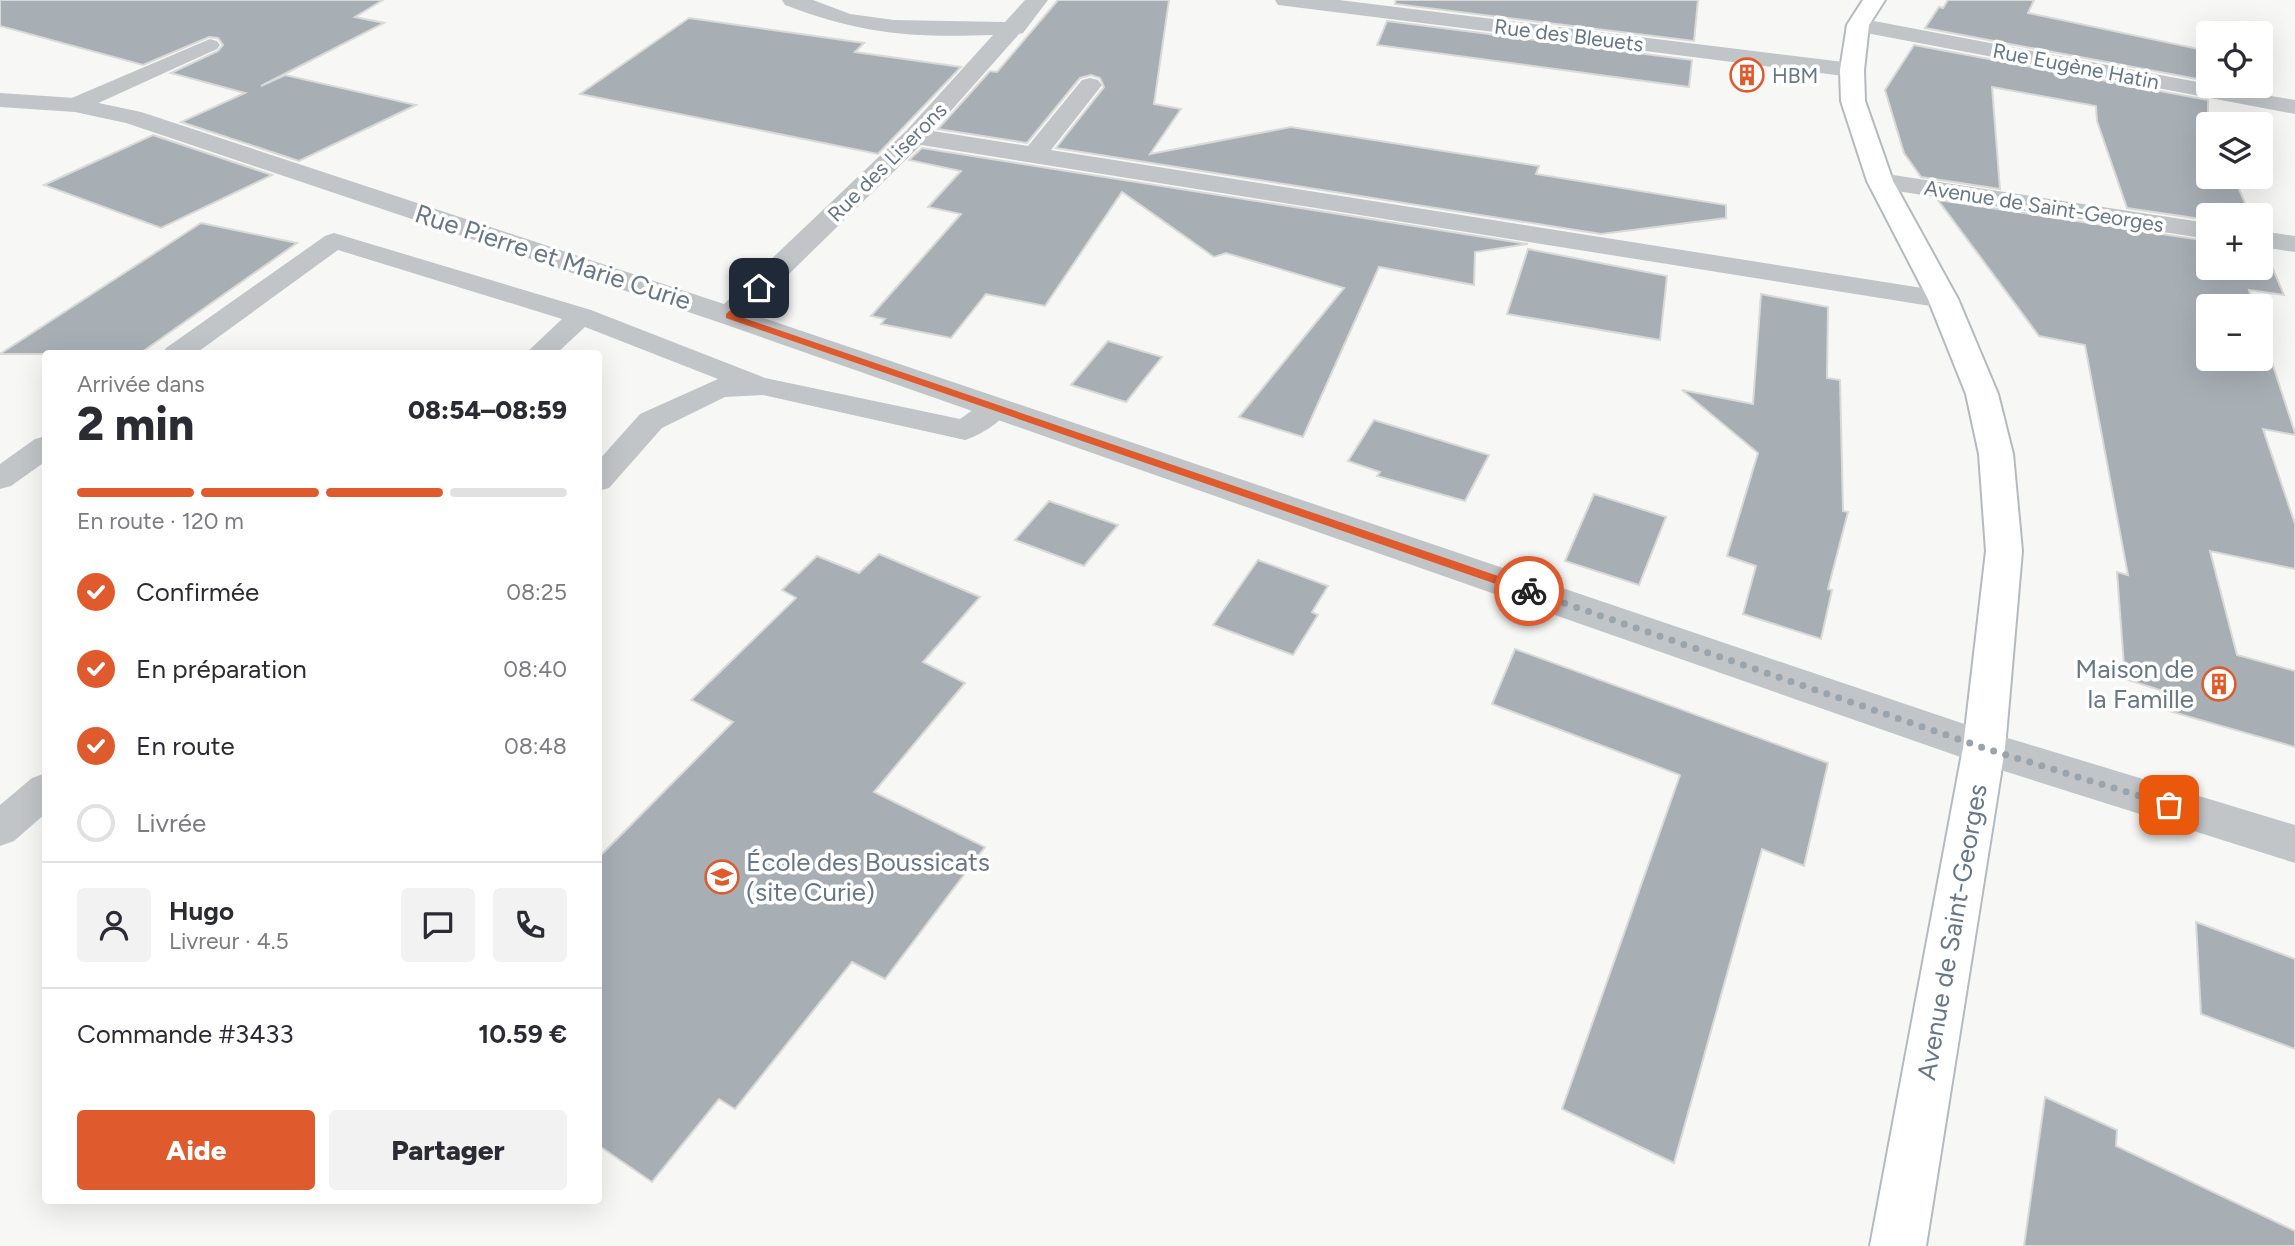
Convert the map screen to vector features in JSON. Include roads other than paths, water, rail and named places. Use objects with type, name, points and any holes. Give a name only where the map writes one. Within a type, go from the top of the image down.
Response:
[{"type":"main road","name":"Avenue de Saint-Georges","points":[[1866,12],[1852,70],[1853,102],[1881,181],[1943,299],[1982,394],[1996,454],[2004,551],[1984,748],[1898,1246]]},
{"type":"street","points":[[793,0],[850,21],[885,26],[928,30],[1015,28]]},
{"type":"street","name":"Rue des Liserons","points":[[729,316],[915,136],[1015,28],[1037,0]]},
{"type":"street","name":"Rue des Bleuets","points":[[1286,0],[1852,70]]},
{"type":"street","name":"Rue Eugène Hatin","points":[[1866,12],[2295,107]]},
{"type":"street","points":[[1034,155],[1090,85]]},
{"type":"street","name":"Rue Pierre et Marie Curie","points":[[0,100],[75,105],[132,117],[729,316],[1984,748],[2295,844]]},
{"type":"street","points":[[915,136],[1943,299]]},
{"type":"street","name":"Avenue de Saint-Georges","points":[[1881,181],[2196,229]]},
{"type":"street","points":[[2273,241],[2295,244]]},
{"type":"lane","points":[[75,105],[210,45]]},
{"type":"lane","points":[[182,350],[334,241],[581,316],[763,386],[965,430],[996,408]]},
{"type":"lane","points":[[543,350],[581,316]]},
{"type":"lane","points":[[602,476],[651,421],[719,388],[763,386]]},
{"type":"lane","points":[[0,479],[42,449]]},
{"type":"lane","points":[[0,829],[42,792]]},
{"type":"place","name":"HBM","points":[[1747,75]]},
{"type":"place","name":"Maison de la Famille","points":[[2219,684]]},
{"type":"place","name":"École des Boussicats (site Curie)","points":[[722,877]]}]
